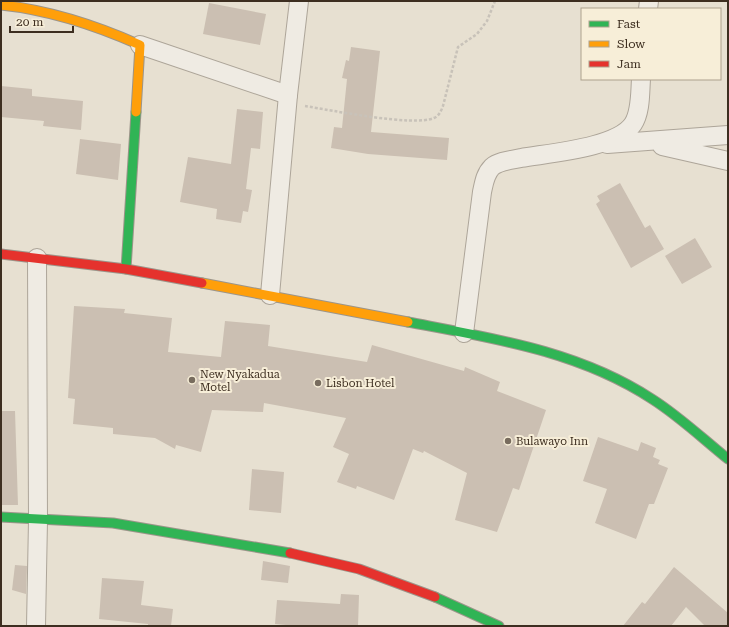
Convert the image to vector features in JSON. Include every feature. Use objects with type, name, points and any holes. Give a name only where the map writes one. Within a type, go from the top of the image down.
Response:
[{"type":"street","points":[[270,295],[288,99],[299,1]]},
{"type":"street","points":[[1,5],[24,4],[70,17],[106,29],[140,45],[288,99]]},
{"type":"street","points":[[126,269],[140,45]]},
{"type":"street","points":[[594,145],[612,139],[634,123],[638,112],[641,80]]},
{"type":"street","points":[[464,333],[482,192],[486,175],[493,166],[508,160],[594,145],[728,135]]},
{"type":"street","points":[[644,142],[728,161]]},
{"type":"street","points":[[1,254],[126,269],[270,295],[464,333],[563,356],[601,371],[652,399],[728,459]]},
{"type":"street","points":[[36,626],[38,520],[37,258]]},
{"type":"street","points":[[1,517],[113,523],[290,553],[359,569],[444,601],[499,626]]},
{"type":"path","points":[[288,99],[346,113],[409,120],[434,118],[440,113],[443,106],[454,57],[458,47],[477,34],[487,21],[495,1]]},
{"type":"building","points":[[209,3],[266,14],[260,45],[203,34]]},
{"type":"building","points":[[351,47],[380,51],[371,132],[449,138],[447,160],[368,154],[331,148],[334,127],[342,128],[347,79],[342,78],[346,60],[349,61]]},
{"type":"building","points":[[1,86],[32,89],[32,96],[83,101],[81,130],[43,126],[44,121],[1,117]]},
{"type":"building","points":[[237,109],[263,112],[260,149],[251,148],[246,189],[252,190],[248,212],[243,211],[241,223],[216,219],[217,209],[180,202],[188,157],[231,164]]},
{"type":"building","points":[[80,139],[121,144],[118,180],[76,174]]},
{"type":"building","points":[[620,183],[645,228],[650,225],[664,249],[631,268],[596,204],[600,201],[597,196]]},
{"type":"building","points":[[695,238],[712,267],[682,284],[665,256]]},
{"type":"building","points":[[74,306],[125,309],[124,313],[172,318],[168,352],[221,357],[225,321],[270,325],[268,346],[367,362],[372,345],[464,371],[465,367],[500,382],[497,391],[546,410],[519,490],[513,488],[497,532],[455,520],[467,473],[424,451],[423,453],[413,449],[394,500],[357,486],[356,489],[337,482],[349,454],[333,447],[346,418],[264,403],[263,412],[212,410],[201,452],[176,445],[175,449],[155,438],[113,434],[113,428],[73,424],[75,399],[68,398]]},
{"type":"building","points":[[1,411],[15,411],[18,505],[1,505]]},
{"type":"building","points":[[598,437],[638,451],[641,442],[656,448],[653,457],[660,460],[658,464],[668,468],[654,504],[649,504],[636,539],[595,523],[607,489],[583,481]]},
{"type":"building","points":[[252,469],[284,472],[281,513],[249,510]]},
{"type":"building","points":[[263,561],[290,566],[288,583],[261,580]]},
{"type":"building","points":[[15,565],[27,566],[26,594],[12,590]]},
{"type":"building","points":[[674,567],[728,613],[728,626],[705,626],[686,607],[671,626],[623,626],[642,602],[645,604]]},
{"type":"building","points":[[102,578],[144,581],[141,605],[173,609],[171,626],[148,626],[148,624],[99,619]]},
{"type":"building","points":[[341,594],[359,595],[358,626],[297,626],[275,624],[277,600],[340,604]]},
{"type":"traffic: fast","points":[[126,269],[136,112]]},
{"type":"traffic: fast","points":[[408,322],[534,348],[595,369],[652,399],[681,420],[728,459]]},
{"type":"traffic: fast","points":[[1,517],[113,523],[290,553]]},
{"type":"traffic: fast","points":[[435,597],[499,626]]},
{"type":"traffic: slow","points":[[1,5],[19,7],[72,19],[140,45],[136,112]]},
{"type":"traffic: slow","points":[[202,283],[408,322]]},
{"type":"traffic: jam","points":[[1,254],[126,269],[202,283]]},
{"type":"traffic: jam","points":[[290,553],[359,569],[435,597]]},
{"type":"place","name":"New Nyakadua Motel","points":[[192,380]]},
{"type":"place","name":"Lisbon Hotel","points":[[318,383]]},
{"type":"place","name":"Bulawayo Inn","points":[[508,441]]}]
